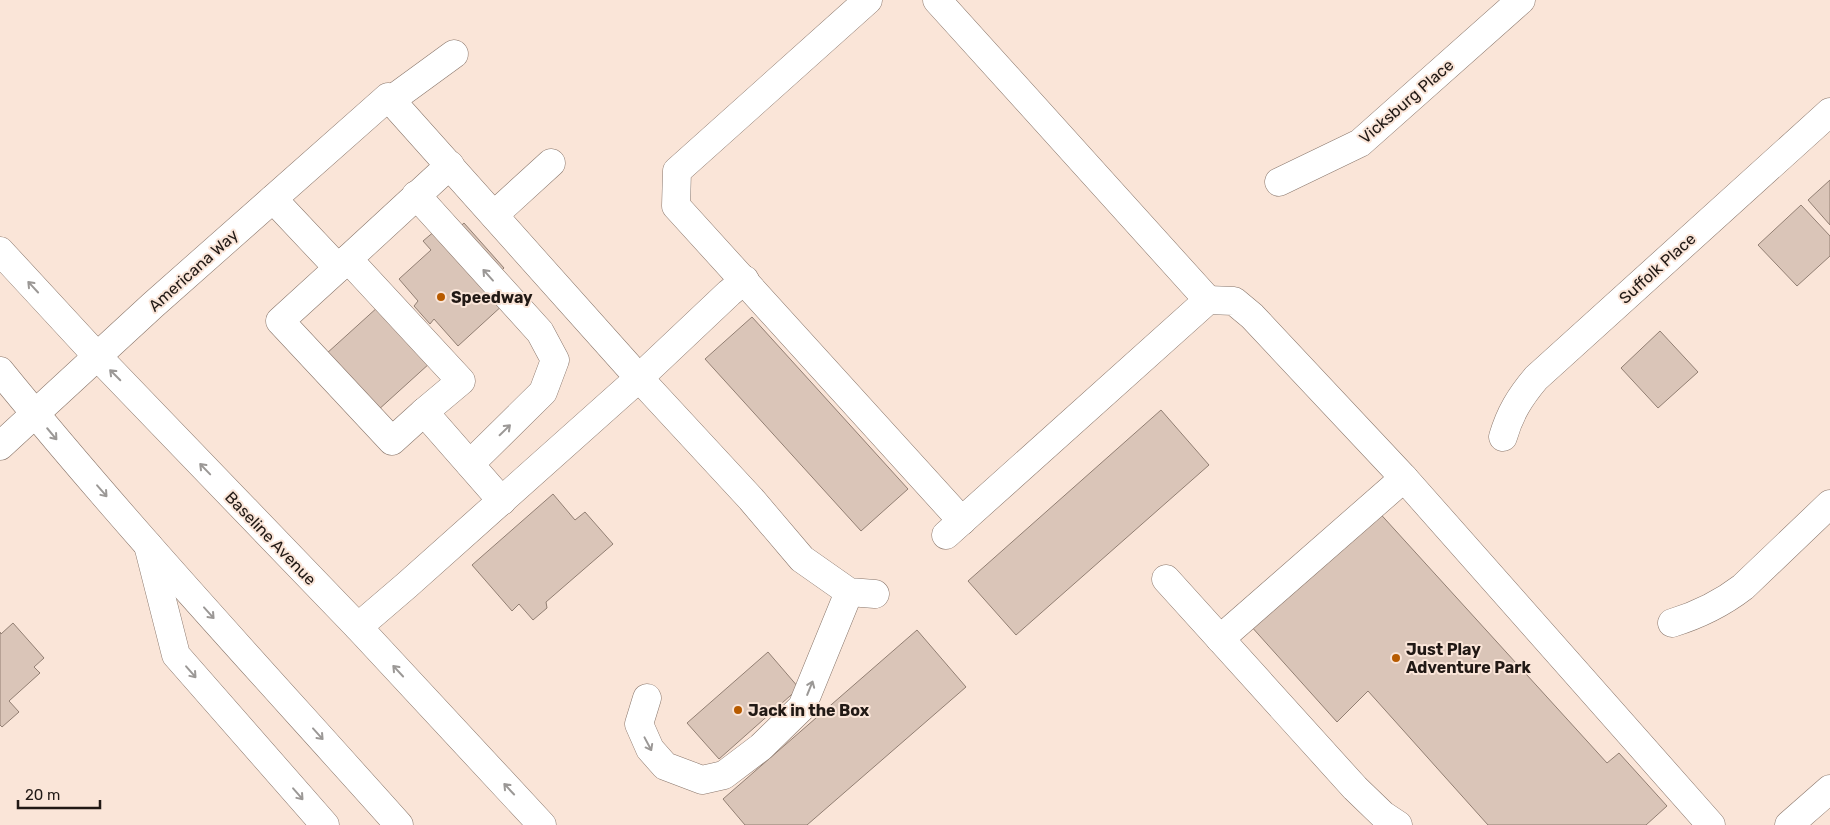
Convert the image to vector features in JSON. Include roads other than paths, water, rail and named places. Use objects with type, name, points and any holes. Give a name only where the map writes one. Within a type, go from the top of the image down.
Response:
[{"type":"main road","points":[[868,0],[677,170],[676,206],[745,280],[954,528],[1208,300],[1234,301],[1252,316],[1404,478],[1711,825]]},
{"type":"main road","points":[[937,0],[1208,300]]},
{"type":"main road","name":"Vicksburg Place","points":[[1278,182],[1360,143],[1520,0]]},
{"type":"main road","name":"Americana Way","points":[[0,446],[97,356],[273,199],[390,99],[454,54]]},
{"type":"main road","points":[[390,99],[802,559],[862,593],[802,707],[761,747],[724,775],[702,780],[665,766],[650,748],[639,724],[647,698]]},
{"type":"main road","name":"Suffolk Place","points":[[1503,437],[1509,418],[1517,403],[1536,378],[1830,112]]},
{"type":"main road","points":[[494,215],[551,163]]},
{"type":"main road","points":[[273,199],[343,263],[461,381],[392,441],[280,321],[343,263],[416,195],[450,165]]},
{"type":"main road","points":[[416,195],[540,332],[555,360],[543,392],[470,464]]},
{"type":"main road","name":"Baseline Avenue","points":[[0,250],[97,356],[358,627],[542,825]]},
{"type":"main road","points":[[358,627],[502,501],[745,280]]},
{"type":"main road","points":[[0,371],[148,545],[399,825]]},
{"type":"main road","points":[[424,412],[502,501]]},
{"type":"main road","points":[[1220,639],[1404,478]]},
{"type":"main road","points":[[1672,623],[1707,610],[1743,587],[1830,504]]},
{"type":"main road","points":[[148,545],[176,655],[325,825]]},
{"type":"main road","points":[[1166,579],[1350,782],[1383,815],[1398,825]]},
{"type":"main road","points":[[1790,825],[1830,789]]},
{"type":"place","name":"Speedway","points":[[441,297]]},
{"type":"place","name":"Just Play Adventure Park","points":[[1396,658]]},
{"type":"place","name":"Jack in the Box","points":[[738,710]]}]
